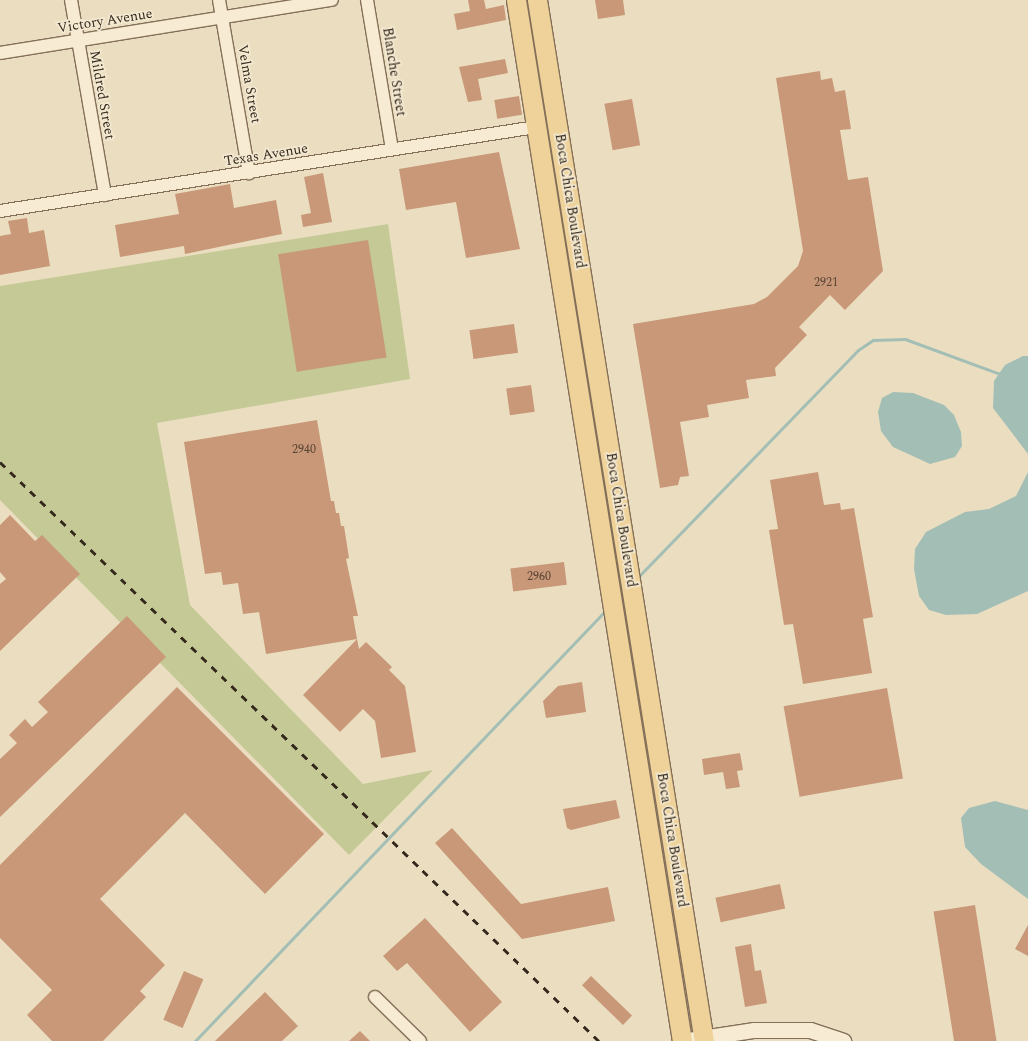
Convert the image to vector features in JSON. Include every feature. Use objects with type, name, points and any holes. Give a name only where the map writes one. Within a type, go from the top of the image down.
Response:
[{"type":"main road","name":"Boca Chica Boulevard","points":[[516,0],[682,1041]]},
{"type":"main road","name":"Boca Chica Boulevard","points":[[538,0],[703,1039]]},
{"type":"street","name":"Mildred Street","points":[[71,0],[105,195]]},
{"type":"street","name":"Velma Street","points":[[219,0],[249,173]]},
{"type":"street","name":"Victory Avenue","points":[[0,53],[332,0]]},
{"type":"street","name":"Blanche Street","points":[[367,0],[392,149]]},
{"type":"street","name":"Texas Avenue","points":[[0,211],[536,127]]},
{"type":"street","points":[[375,997],[420,1041]]},
{"type":"street","points":[[682,1041],[754,1030],[810,1030],[843,1041]]},
{"type":"green space","points":[[388,224],[410,379],[157,423],[190,605],[363,784],[433,770],[349,855],[0,500],[0,286]]},
{"type":"water","points":[[1023,356],[1028,356],[1028,454],[993,408],[994,381],[1005,365]]},
{"type":"water","points":[[893,392],[913,393],[944,405],[954,415],[961,432],[962,446],[955,457],[930,464],[893,447],[881,431],[878,412],[882,398]]},
{"type":"water","points":[[1028,472],[1028,591],[977,614],[946,615],[929,610],[919,596],[914,569],[915,549],[926,532],[965,512],[989,509],[1016,496]]},
{"type":"water","points":[[995,801],[1028,810],[1028,899],[981,864],[965,847],[961,818],[969,808]]},
{"type":"building","points":[[468,0],[484,0],[486,9],[504,5],[506,20],[457,30],[454,14],[470,11]]},
{"type":"building","points":[[595,0],[623,0],[625,15],[598,19]]},
{"type":"building","points":[[505,59],[508,73],[478,79],[482,100],[468,102],[459,67]]},
{"type":"building","points":[[820,71],[821,80],[832,78],[835,92],[845,90],[851,129],[840,130],[848,180],[868,177],[883,271],[845,310],[830,295],[799,327],[807,335],[775,368],[776,376],[746,380],[749,398],[707,405],[709,417],[680,422],[689,476],[680,477],[678,485],[660,488],[633,324],[754,304],[767,297],[798,266],[803,251],[776,78]]},
{"type":"building","points":[[519,96],[522,115],[497,119],[494,100]]},
{"type":"building","points":[[632,99],[640,145],[613,150],[604,104]]},
{"type":"building","points":[[499,152],[520,249],[466,258],[456,202],[406,210],[399,169]]},
{"type":"building","points":[[323,173],[332,222],[303,227],[301,215],[311,213],[304,177]]},
{"type":"building","points":[[230,184],[234,208],[276,200],[282,234],[185,254],[184,246],[120,257],[115,225],[179,214],[175,194]]},
{"type":"building","points":[[27,218],[29,233],[44,230],[50,266],[0,275],[0,236],[11,234],[8,221]]},
{"type":"building","points":[[368,240],[387,358],[297,372],[278,254]]},
{"type":"building","points":[[514,324],[518,353],[473,359],[469,330]]},
{"type":"building","points":[[531,385],[535,412],[510,415],[506,388]]},
{"type":"building","points":[[317,420],[331,501],[334,501],[336,513],[339,513],[341,526],[344,526],[349,558],[346,559],[358,616],[353,616],[357,639],[266,654],[259,612],[243,614],[238,583],[223,585],[221,572],[205,574],[184,442]]},
{"type":"building","points":[[818,472],[824,505],[840,503],[841,510],[854,508],[873,617],[863,619],[872,673],[803,684],[793,624],[784,625],[769,530],[778,529],[770,480]]},
{"type":"building","points":[[10,515],[35,541],[42,535],[80,574],[0,651],[0,584],[6,579],[0,572],[0,525]]},
{"type":"building","points":[[564,562],[567,585],[513,591],[510,569]]},
{"type":"building","points":[[127,616],[166,657],[0,817],[0,759],[17,743],[9,735],[25,719],[32,727],[48,712],[38,702]]},
{"type":"building","points":[[357,639],[359,649],[366,642],[392,667],[389,670],[405,686],[416,752],[381,758],[375,721],[363,709],[340,732],[303,695]]},
{"type":"building","points":[[582,682],[586,712],[546,718],[543,701],[558,686]]},
{"type":"building","points":[[177,687],[324,834],[265,894],[185,813],[100,899],[165,965],[140,991],[146,997],[103,1041],[52,1041],[27,1015],[52,990],[0,938],[0,865]]},
{"type":"building","points":[[887,688],[903,779],[800,797],[784,706]]},
{"type":"building","points":[[740,753],[743,770],[737,771],[740,787],[726,789],[723,772],[704,775],[702,759]]},
{"type":"building","points":[[616,800],[620,818],[571,830],[567,828],[563,809]]},
{"type":"building","points":[[452,828],[521,904],[608,887],[615,921],[522,939],[435,843]]},
{"type":"building","points":[[780,884],[785,908],[721,922],[715,898]]},
{"type":"building","points":[[975,905],[997,1041],[954,1041],[934,912]]},
{"type":"building","points":[[425,918],[502,1002],[470,1032],[407,963],[397,971],[383,956]]},
{"type":"building","points":[[1028,925],[1028,956],[1015,949]]},
{"type":"building","points":[[751,944],[755,971],[761,970],[767,1003],[745,1007],[735,947]]},
{"type":"building","points":[[184,971],[203,979],[183,1028],[163,1020]]},
{"type":"building","points":[[591,976],[632,1016],[623,1025],[582,985]]},
{"type":"building","points":[[265,992],[298,1026],[282,1041],[215,1041]]},
{"type":"building","points":[[360,1031],[370,1041],[349,1041]]},
{"type":"waterway","points":[[640,575],[858,350],[873,340],[905,339],[1000,374]]},
{"type":"waterway","points":[[195,1041],[602,614]]},
{"type":"railway","points":[[0,462],[599,1041]]}]
